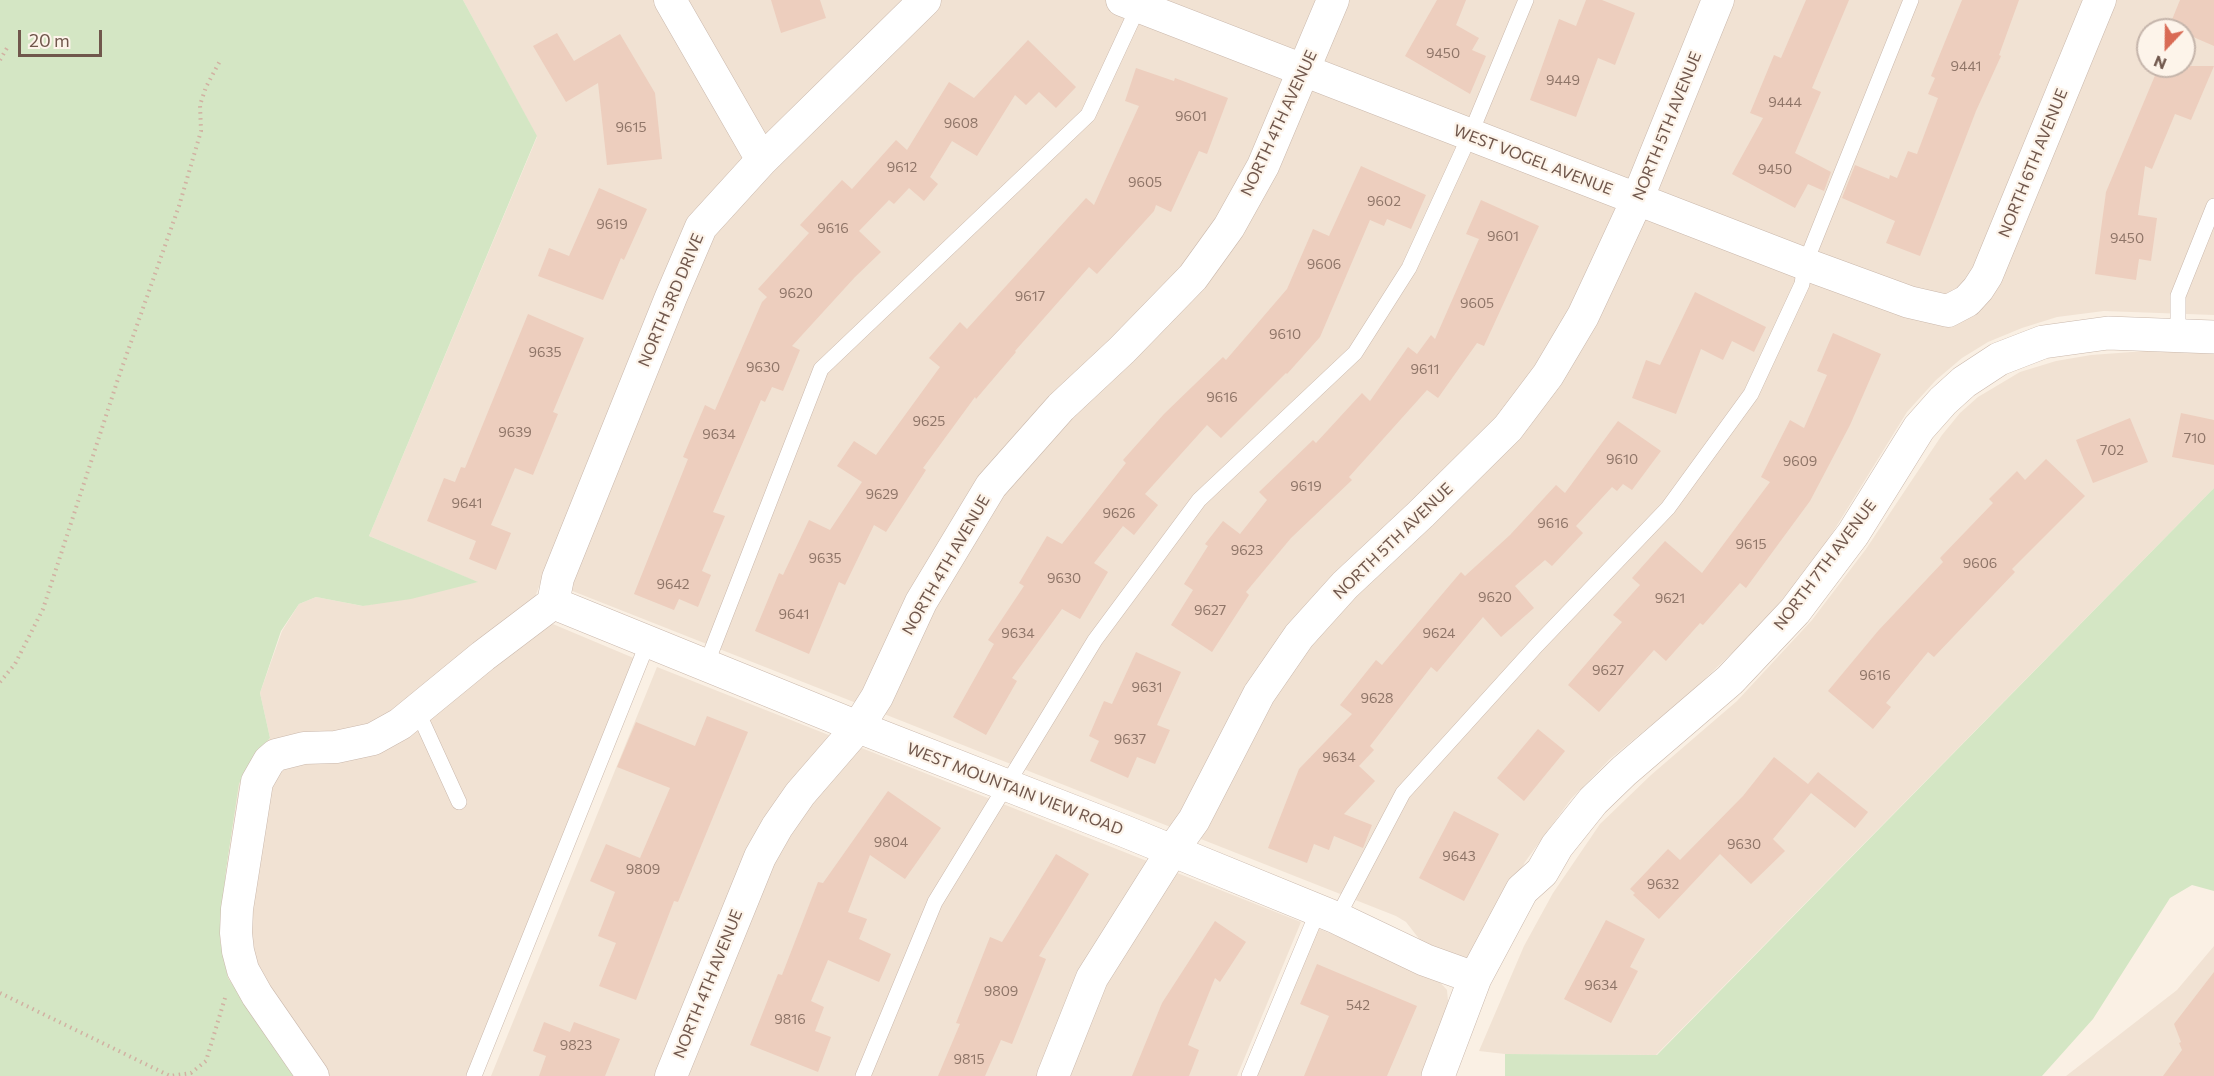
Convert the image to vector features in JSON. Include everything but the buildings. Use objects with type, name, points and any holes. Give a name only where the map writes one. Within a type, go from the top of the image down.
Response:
[{"type":"street","points":[[670,0],[762,160]]},
{"type":"street","name":"NORTH 3RD DRIVE","points":[[553,603],[558,578],[701,227],[762,160],[925,0]]},
{"type":"street","name":"NORTH 4TH AVENUE","points":[[671,1076],[760,857],[777,827],[800,794],[858,727],[877,697],[921,602],[992,486],[1061,407],[1122,350],[1193,276],[1229,227],[1263,166],[1333,0]]},
{"type":"street","name":"NORTH 5TH AVENUE","points":[[1053,1076],[1092,978],[1194,820],[1259,694],[1299,636],[1345,585],[1508,428],[1548,375],[1583,316],[1636,200],[1718,0]]},
{"type":"street","name":"NORTH 6TH AVENUE","points":[[1948,311],[1967,301],[1987,275],[2100,0]]},
{"type":"street","name":"WEST VOGEL AVENUE","points":[[1134,2],[1304,71],[1636,200],[1909,302],[1948,311]]},
{"type":"street","name":"NORTH 7TH AVENUE","points":[[1487,979],[1541,899],[1542,872],[1557,846],[1593,801],[1624,771],[1730,680],[1795,611],[1853,534],[1920,428],[1943,401],[1964,382],[1999,359],[2043,342],[2108,333],[2214,337]]},
{"type":"street","points":[[313,1076],[257,995],[243,970],[238,951],[237,909],[256,782],[269,761],[276,755],[304,748],[336,747],[373,739],[400,724],[483,656],[553,603]]},
{"type":"street","name":"WEST MOUNTAIN VIEW ROAD","points":[[553,603],[1328,914],[1425,960],[1487,979]]},
{"type":"street","points":[[1438,1076],[1487,979]]},
{"type":"street","points":[[1462,1076],[1487,1007],[1487,979]]},
{"type":"lane","points":[[863,1076],[935,902],[1095,640],[1199,500],[1355,353],[1409,268],[1470,135],[1526,0]]},
{"type":"lane","points":[[1249,1076],[1328,914],[1403,793],[1537,645],[1668,508],[1750,394],[1802,284],[1805,264],[1911,0]]},
{"type":"lane","points":[[706,665],[821,369],[1088,115],[1134,2]]},
{"type":"lane","points":[[2178,335],[2178,296],[2214,206]]},
{"type":"lane","points":[[474,1076],[648,642]]},
{"type":"lane","points":[[417,710],[459,802]]},
{"type":"path","points":[[0,60],[7,48]]},
{"type":"path","points":[[0,682],[15,664],[43,609],[118,379],[179,206],[201,131],[200,105],[221,59]]},
{"type":"path","points":[[0,993],[170,1076],[191,1073],[206,1061],[238,951]]},
{"type":"shaded area","points":[[463,0],[2214,0],[2214,315],[2104,311],[2057,317],[1988,342],[1962,358],[1936,380],[1907,412],[1828,540],[1795,585],[1753,633],[1689,694],[1610,759],[1571,799],[1525,862],[1475,964],[1427,949],[1406,922],[1396,916],[542,579],[535,597],[548,622],[636,659],[469,1076],[296,1076],[228,978],[220,940],[226,870],[239,784],[254,756],[270,738],[260,693],[282,631],[299,604],[316,597],[363,606],[477,582],[369,536],[537,137]]},
{"type":"shaded area","points":[[2146,351],[2214,353],[2214,488],[1656,1055],[1505,1054],[1479,1051],[1524,946],[1553,893],[1600,824],[1651,775],[1737,701],[1812,620],[1866,549],[1942,435],[1960,413],[1978,397],[2020,372],[2056,361],[2091,355]]},
{"type":"shaded area","points":[[657,667],[1301,922],[1237,1076],[491,1076]]},
{"type":"shaded area","points":[[1317,928],[1434,976],[1447,990],[1449,1012],[1425,1076],[1257,1076]]},
{"type":"shaded area","points":[[2214,946],[2214,1076],[2066,1076],[2177,990]]},
{"type":"green space","points":[[0,0],[463,0],[537,136],[369,536],[478,582],[411,599],[363,606],[316,597],[299,604],[281,631],[260,693],[270,738],[254,756],[239,784],[226,870],[220,940],[228,978],[296,1076],[0,1076]]},
{"type":"green space","points":[[2214,488],[2214,891],[2192,885],[2170,898],[2093,1019],[2042,1076],[1505,1076],[1505,1054],[1657,1055]]}]
